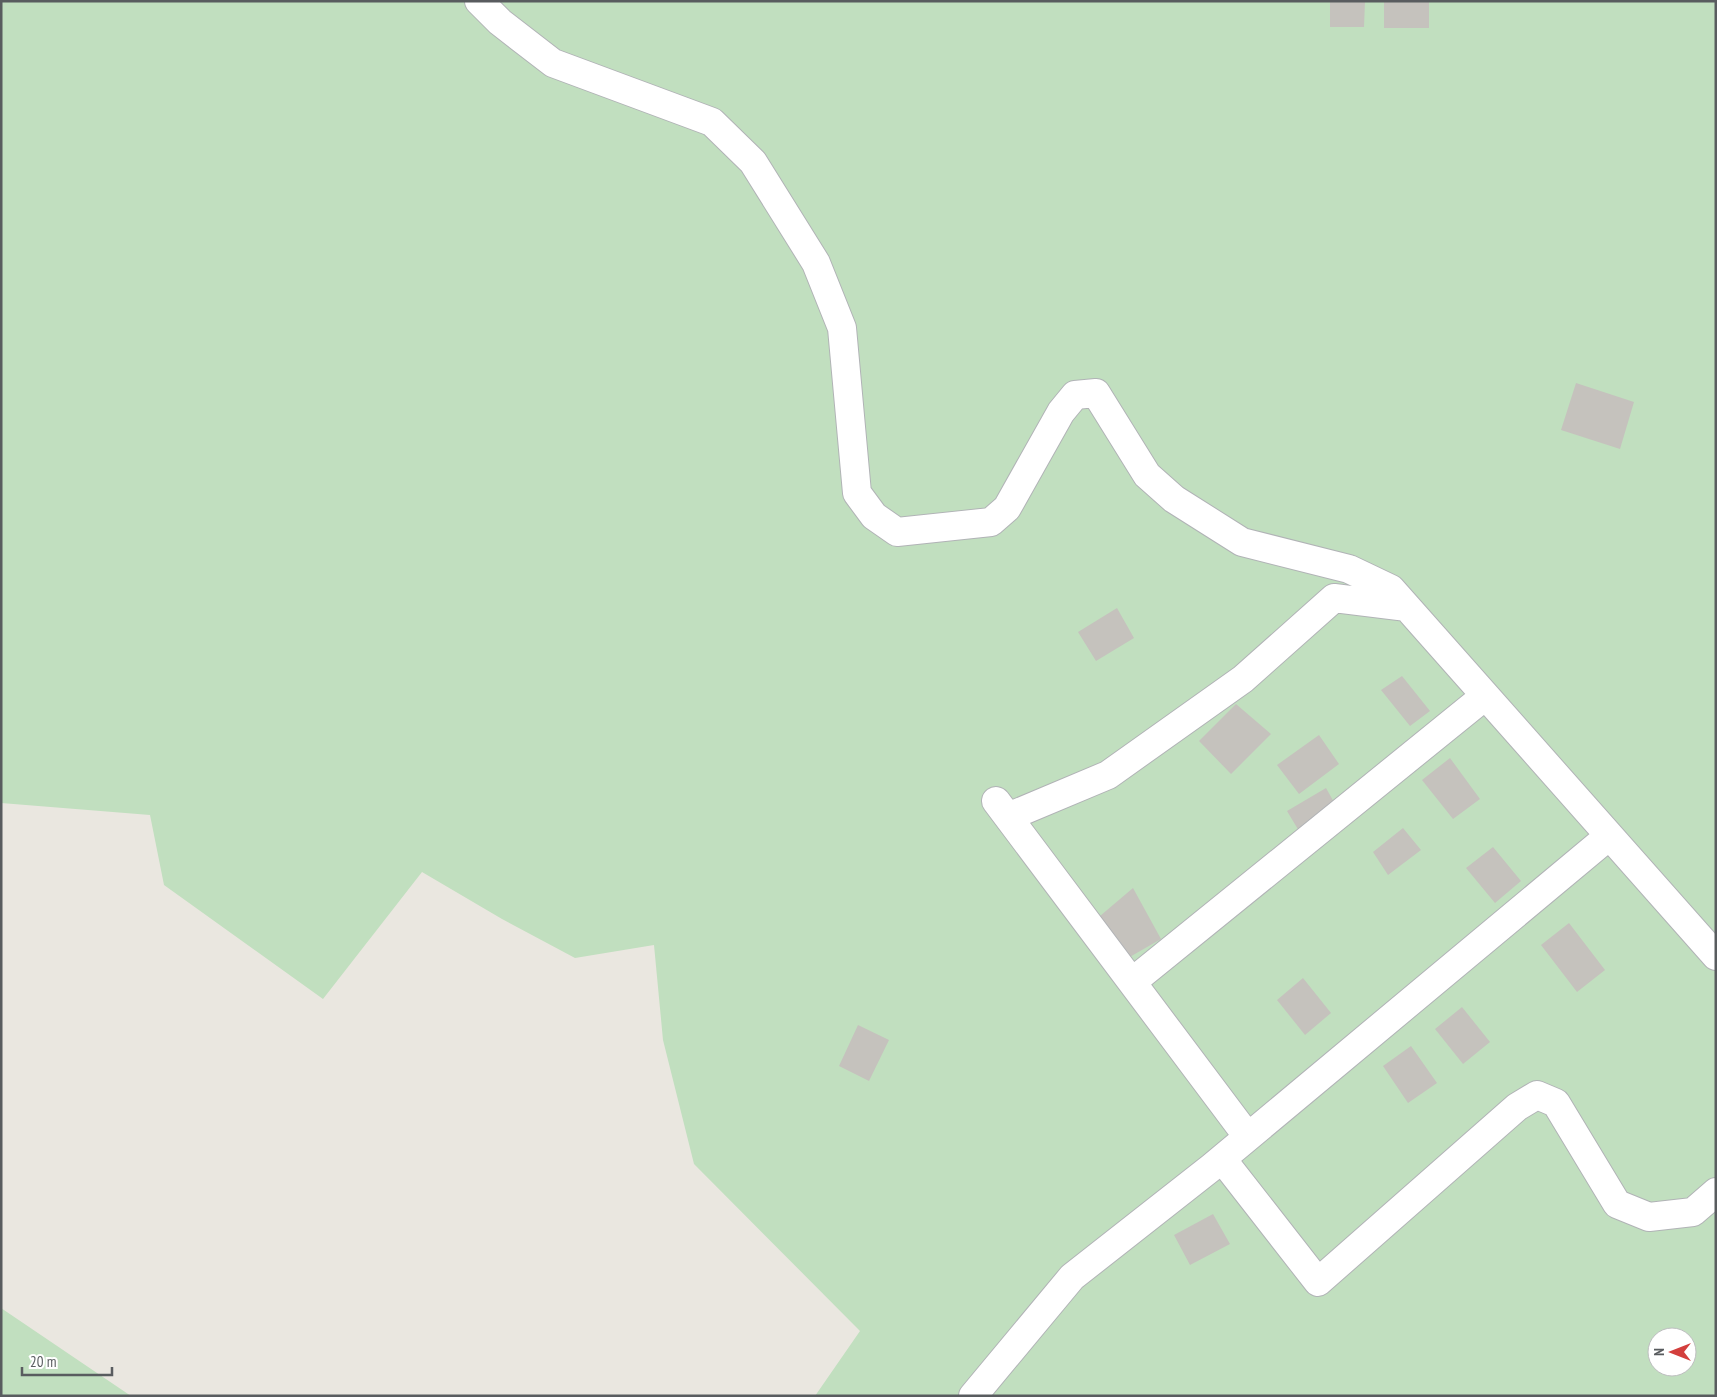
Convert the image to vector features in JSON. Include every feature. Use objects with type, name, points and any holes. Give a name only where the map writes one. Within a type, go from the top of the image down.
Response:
[{"type":"street","points":[[479,1],[500,22],[553,63],[712,122],[753,162],[816,263],[842,328],[857,493],[874,516],[897,532],[991,522],[1006,508],[1061,412],[1075,395],[1096,393],[1147,475],[1174,500],[1242,542],[1349,569],[1391,589],[1716,956]]},
{"type":"street","points":[[1248,1137],[1002,809],[1108,775],[1243,679],[1334,598],[1407,607]]},
{"type":"street","points":[[1132,982],[1485,696]]},
{"type":"street","points":[[973,1396],[1072,1277],[1248,1137],[1609,836]]},
{"type":"street","points":[[1222,1158],[1318,1282],[1517,1107],[1537,1095],[1556,1103],[1617,1204],[1648,1217],[1693,1212],[1716,1192]]},
{"type":"green space","points":[[1,1],[1716,1],[1716,1396],[815,1396],[860,1331],[694,1164],[663,1040],[654,945],[575,958],[502,919],[422,872],[323,999],[164,885],[150,815],[1,803]]},
{"type":"green space","points":[[1,1308],[131,1396],[1,1396]]},
{"type":"building","points":[[1330,1],[1365,1],[1364,27],[1330,27]]},
{"type":"building","points":[[1384,1],[1429,1],[1429,28],[1384,28]]},
{"type":"building","points":[[1576,383],[1634,402],[1620,449],[1561,430]]},
{"type":"building","points":[[1117,608],[1134,638],[1096,661],[1078,632]]},
{"type":"building","points":[[1402,676],[1430,711],[1410,726],[1381,690]]},
{"type":"building","points":[[1236,704],[1271,734],[1231,774],[1199,741]]},
{"type":"building","points":[[1319,735],[1339,764],[1299,794],[1277,765]]},
{"type":"building","points":[[1450,758],[1480,799],[1453,819],[1422,780]]},
{"type":"building","points":[[1326,788],[1343,818],[1305,841],[1287,811]]},
{"type":"building","points":[[1403,828],[1421,850],[1388,875],[1373,852]]},
{"type":"building","points":[[1493,847],[1521,881],[1495,903],[1466,868]]},
{"type":"building","points":[[1133,888],[1161,939],[1128,958],[1100,916]]},
{"type":"building","points":[[1569,923],[1605,970],[1577,992],[1541,945]]},
{"type":"building","points":[[1303,978],[1331,1013],[1305,1035],[1277,1000]]},
{"type":"building","points":[[1462,1007],[1490,1042],[1463,1064],[1435,1029]]},
{"type":"building","points":[[858,1025],[889,1040],[869,1081],[839,1066]]},
{"type":"building","points":[[1411,1046],[1437,1083],[1408,1103],[1383,1066]]},
{"type":"building","points":[[1213,1214],[1230,1244],[1190,1265],[1174,1235]]}]
